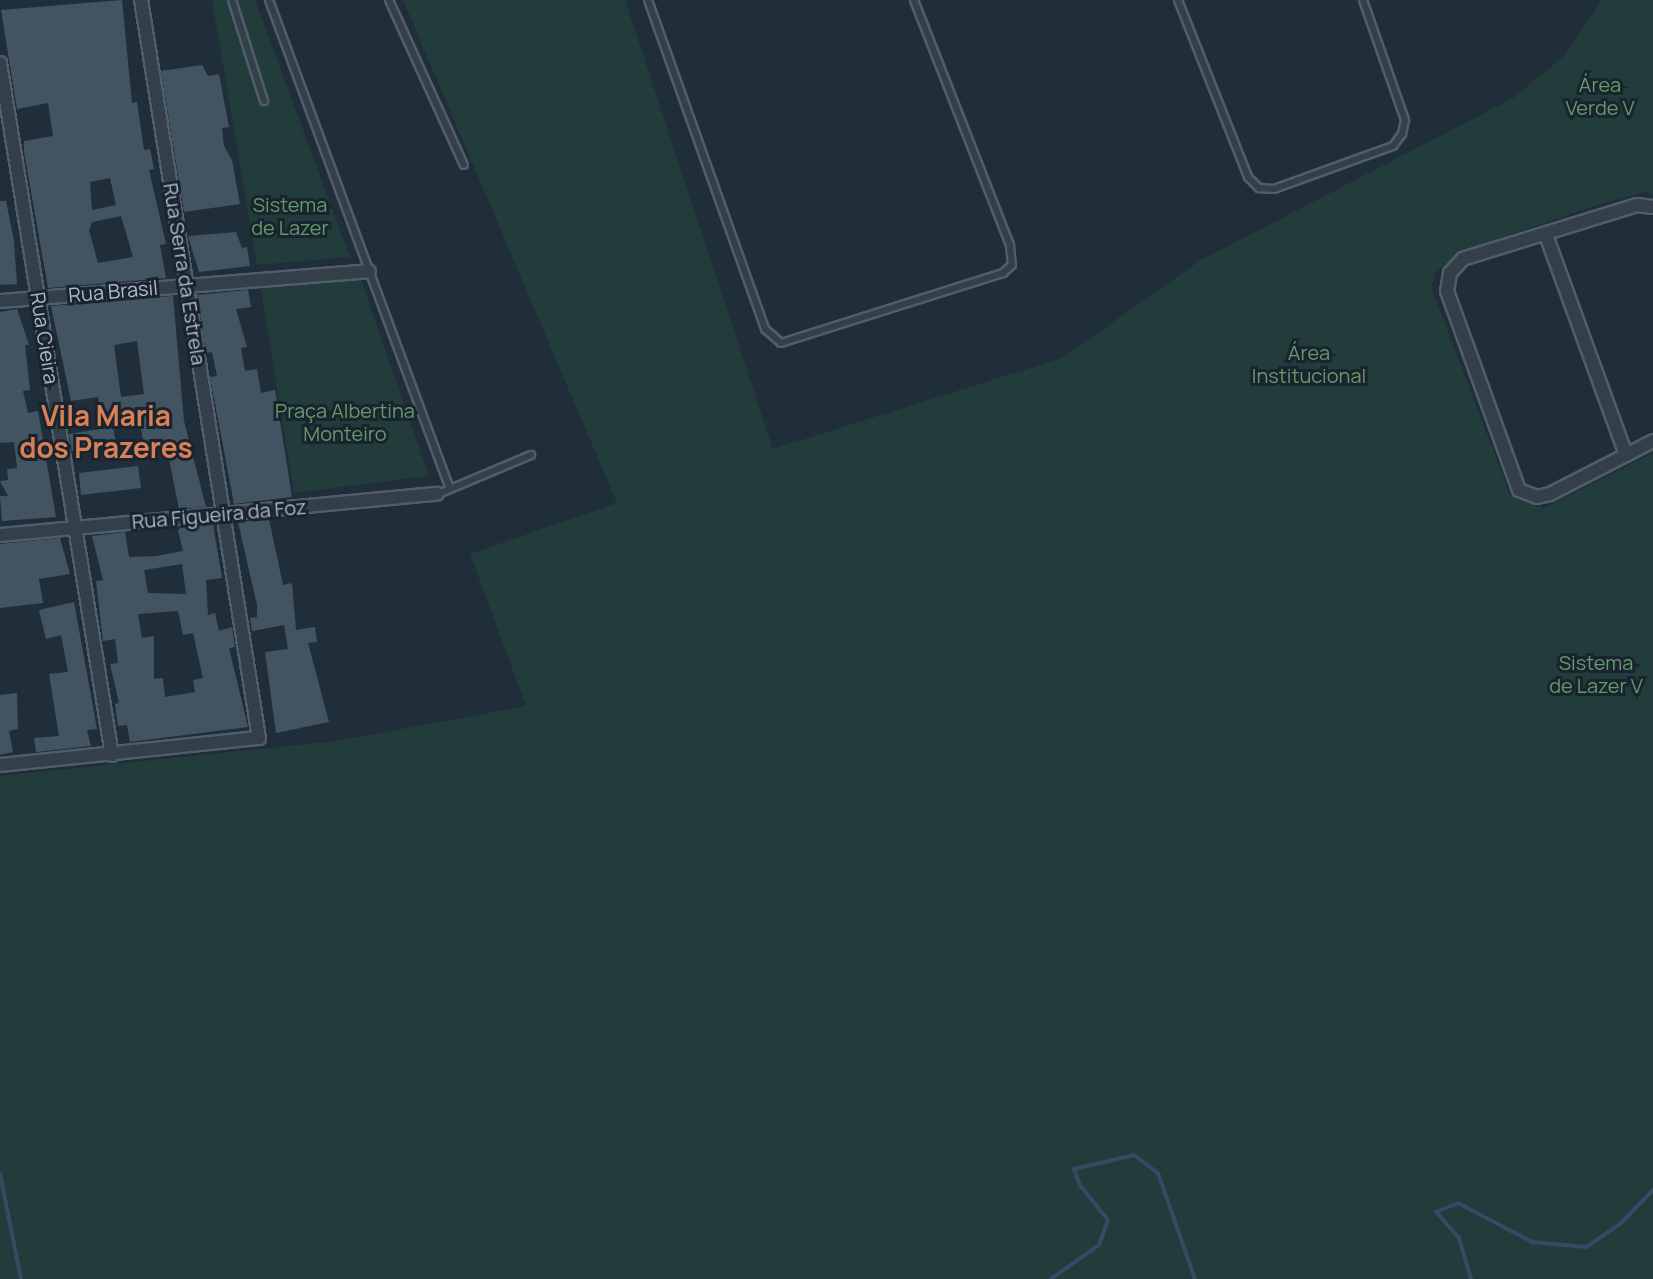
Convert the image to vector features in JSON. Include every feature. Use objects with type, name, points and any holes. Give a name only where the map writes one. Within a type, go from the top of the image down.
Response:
[{"type":"street","name":"Rua Serra da Estrela","points":[[112,755],[259,738],[141,0]]},
{"type":"street","name":"Rua Cieira","points":[[0,63],[112,755]]},
{"type":"street","points":[[1653,207],[1637,205],[1463,259],[1450,273],[1447,291],[1512,479],[1526,495],[1550,494],[1653,441]]},
{"type":"street","points":[[1546,235],[1626,455]]},
{"type":"street","name":"Rua Brasil","points":[[0,301],[369,271]]},
{"type":"street","name":"Rua Figueira da Foz","points":[[0,535],[437,494]]},
{"type":"street","points":[[0,765],[112,755]]},
{"type":"lane","points":[[232,0],[264,101]]},
{"type":"lane","points":[[269,0],[450,489]]},
{"type":"lane","points":[[389,0],[464,165]]},
{"type":"lane","points":[[648,0],[765,329],[781,343],[1003,273],[1012,265],[1010,245],[914,0]]},
{"type":"lane","points":[[1178,0],[1248,177],[1259,188],[1274,189],[1393,146],[1402,134],[1405,120],[1363,0]]},
{"type":"lane","points":[[437,494],[531,455]]},
{"type":"green space","name":"Sistema de Lazer","points":[[212,0],[255,0],[350,257],[257,265]]},
{"type":"green space","points":[[403,0],[625,0],[773,449],[1062,358],[1201,260],[1513,98],[1565,55],[1602,0],[1653,0],[1653,195],[1645,192],[1597,205],[1460,252],[1436,272],[1431,287],[1511,497],[1544,508],[1653,453],[1653,1279],[0,1279],[0,776],[336,741],[526,706],[470,554],[617,503]]},
{"type":"green space","name":"Praça Albertina Monteiro","points":[[360,277],[429,476],[294,493],[260,284]]},
{"type":"building","points":[[122,0],[132,103],[137,102],[144,150],[150,149],[154,169],[149,170],[166,244],[160,245],[166,278],[48,288],[24,141],[53,136],[48,103],[17,109],[1,10]],"holes":[[[110,178],[116,205],[92,210],[90,182]],[[121,216],[133,257],[98,263],[89,230],[92,222]]]},
{"type":"building","points":[[202,65],[208,76],[219,74],[229,127],[222,128],[224,146],[232,160],[240,204],[184,212],[161,71]]},
{"type":"building","points":[[0,201],[6,201],[14,241],[17,284],[0,285]]},
{"type":"building","points":[[236,232],[242,248],[247,247],[250,266],[199,272],[188,236]]},
{"type":"building","points":[[248,290],[251,307],[236,309],[247,347],[241,348],[245,371],[257,369],[261,393],[275,390],[292,497],[234,504],[210,377],[217,376],[212,352],[206,353],[197,295]]},
{"type":"building","points":[[173,296],[184,421],[206,507],[179,509],[166,444],[145,449],[139,420],[103,425],[98,397],[71,401],[51,306]],"holes":[[[137,341],[144,394],[121,397],[114,345]]]},
{"type":"building","points":[[17,309],[29,345],[25,345],[30,390],[23,391],[28,413],[38,411],[56,517],[2,521],[0,496],[8,496],[0,481],[8,480],[7,469],[17,468],[14,442],[0,443],[0,312]]},
{"type":"building","points":[[113,427],[116,444],[72,451],[69,434]]},
{"type":"building","points":[[138,466],[141,488],[81,495],[79,473]]},
{"type":"building","points":[[269,519],[283,585],[292,583],[296,630],[315,627],[317,642],[308,643],[329,722],[276,733],[265,652],[288,649],[284,625],[252,631],[250,618],[257,617],[257,605],[238,522]]},
{"type":"building","points":[[213,524],[222,578],[206,580],[208,615],[215,613],[219,631],[232,627],[235,647],[229,648],[248,727],[130,742],[127,725],[118,726],[115,704],[119,703],[110,664],[118,663],[115,639],[103,641],[96,581],[103,580],[92,536],[125,532],[129,557],[156,556],[183,551],[178,530]],"holes":[[[182,564],[186,594],[148,593],[144,570]],[[178,611],[183,635],[193,633],[203,678],[193,680],[195,692],[165,697],[163,678],[154,679],[154,636],[142,638],[138,614]]]},
{"type":"building","points":[[60,538],[70,574],[39,579],[43,603],[0,608],[0,544]]},
{"type":"building","points":[[74,602],[97,729],[87,730],[91,746],[36,752],[34,738],[59,736],[49,674],[68,672],[61,635],[46,639],[39,610]]},
{"type":"building","points":[[17,693],[18,729],[9,731],[13,752],[0,755],[0,695]]},
{"type":"waterway","points":[[1051,1279],[1099,1245],[1108,1220],[1080,1185],[1074,1169],[1134,1155],[1158,1173],[1195,1279]]},
{"type":"waterway","points":[[0,1174],[21,1279]]},
{"type":"waterway","points":[[1471,1279],[1459,1238],[1436,1212],[1458,1203],[1532,1242],[1586,1247],[1619,1225],[1653,1190]]},
{"type":"district","name":"Vila Maria dos Prazeres","points":[[106,431]]},
{"type":"park label","name":"Área Verde V","points":[[1600,96]]},
{"type":"park label","name":"Área Institucional","points":[[1309,364]]},
{"type":"park label","name":"Sistema de Lazer V","points":[[1596,674]]}]
